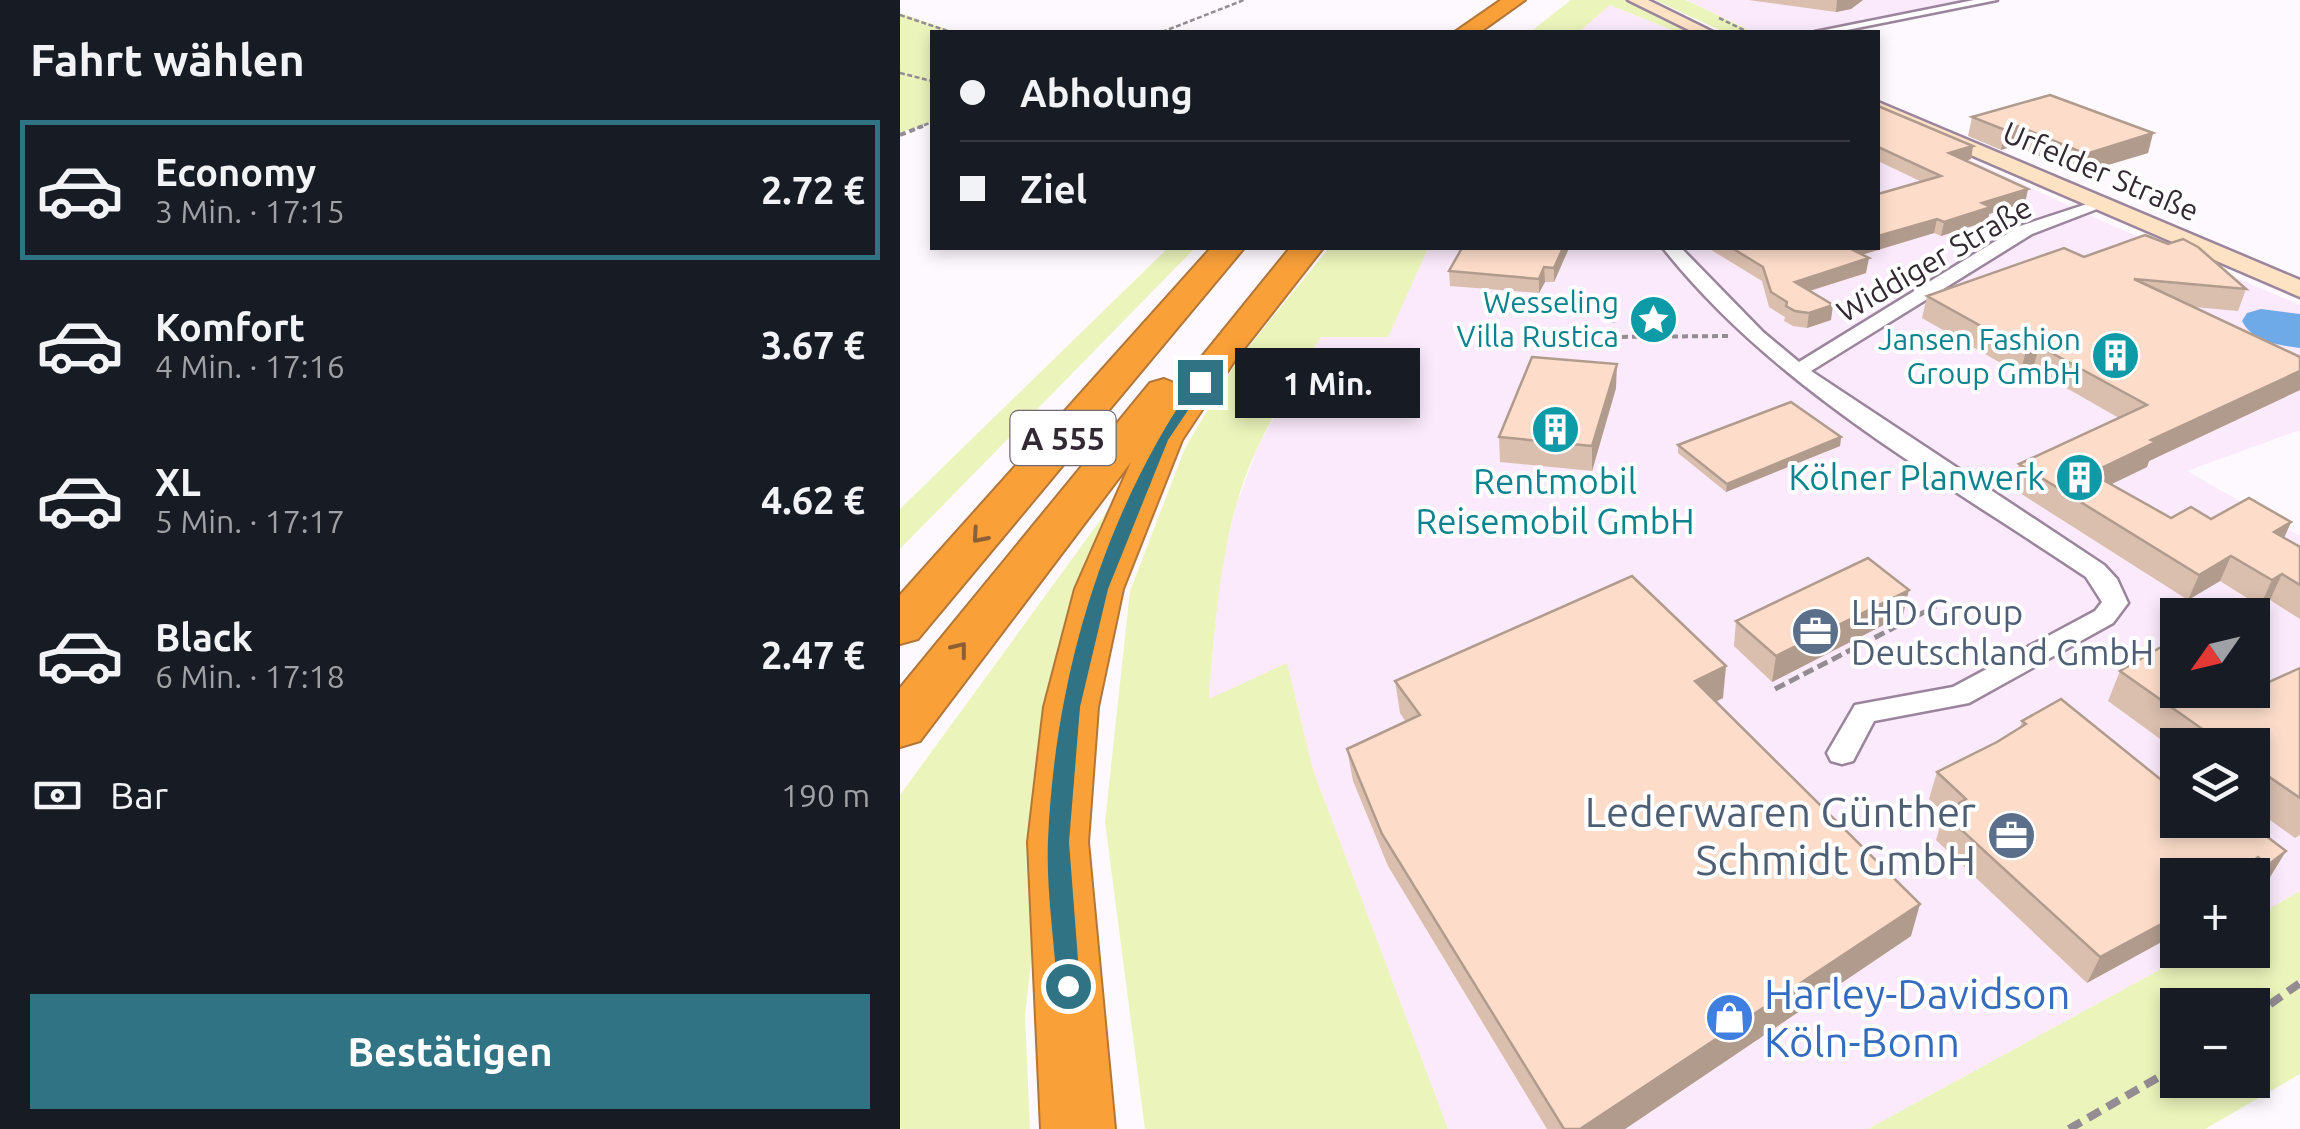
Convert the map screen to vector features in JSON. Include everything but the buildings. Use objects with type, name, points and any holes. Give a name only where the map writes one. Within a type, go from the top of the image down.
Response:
[{"type":"highway","points":[[1469,30],[1515,0]]},
{"type":"highway","points":[[900,576],[1098,363],[1160,302],[1226,250]]},
{"type":"highway","name":"A 555","points":[[900,626],[1226,250]]},
{"type":"highway","name":"A 555","points":[[900,726],[1216,325],[1285,250]]},
{"type":"highway","points":[[1078,1129],[1058,842],[1071,707],[1100,589],[1161,440],[1220,354],[1305,250]]},
{"type":"main road","points":[[1636,0],[1701,30]]},
{"type":"main road","name":"Urfelder Straße","points":[[1880,109],[2300,288]]},
{"type":"street","points":[[1832,30],[1992,0]]},
{"type":"street","name":"Widdiger Straße","points":[[1798,371],[2026,230],[2102,204]]},
{"type":"street","points":[[1674,250],[1756,336],[1798,371],[1897,442],[2094,570],[2108,585],[2115,603],[2104,617],[1959,696],[1865,712],[1842,754]]},
{"type":"path","points":[[1167,30],[1244,0]]},
{"type":"path","points":[[900,15],[945,30]]},
{"type":"path","points":[[900,22],[912,19]]},
{"type":"path","points":[[900,73],[930,80]]},
{"type":"path","points":[[900,135],[930,123]]},
{"type":"path","points":[[1613,307],[1612,337],[1756,336]]},
{"type":"path","points":[[1775,688],[1835,653],[1936,606]]},
{"type":"path","points":[[2270,1004],[2300,983]]},
{"type":"path","points":[[2069,1129],[2160,1076]]},
{"type":"shaded area","points":[[1687,0],[1973,0],[1816,30],[1749,30]]},
{"type":"shaded area","points":[[1610,5],[1672,30],[1581,30]]},
{"type":"shaded area","points":[[1880,118],[2113,226],[2300,305],[2300,430],[2187,471],[2300,536],[2300,891],[2270,908],[2270,858],[2160,858],[2160,968],[2163,968],[1868,1129],[1448,1129],[1313,770],[1287,664],[1209,700],[1219,576],[1236,506],[1259,444],[1321,337],[1423,258],[1427,250],[1880,250]]},
{"type":"green space","points":[[1571,0],[1627,0],[1692,30],[1672,30],[1610,5],[1581,30],[1533,30]]},
{"type":"green space","points":[[1655,0],[1686,0],[1749,30],[1720,30]]},
{"type":"green space","points":[[900,13],[949,30],[930,30],[930,122],[900,133]]},
{"type":"green space","points":[[1166,250],[1193,250],[900,549],[900,509]]},
{"type":"green space","points":[[1327,250],[1427,250],[1388,337],[1321,337],[1259,444],[1228,537],[1209,699],[1287,663],[1313,770],[1448,1129],[1145,1129],[1105,822],[1130,591],[1185,448],[1237,361]]},
{"type":"green space","points":[[1134,474],[1060,698],[1025,1016],[1030,1129],[900,1129],[900,795]]},
{"type":"green space","points":[[2300,891],[2300,1074],[2270,1091],[2270,988],[2160,988],[2160,1098],[2259,1098],[2205,1129],[1868,1129],[2163,968],[2270,968],[2270,908]]},
{"type":"water","points":[[2261,309],[2300,314],[2300,348],[2267,341],[2247,328],[2242,321],[2247,313]]},
{"type":"place","name":"Wesseling Villa Rustica","points":[[1654,319]]},
{"type":"place","name":"Jansen Fashion Group GmbH","points":[[2116,356]]},
{"type":"place","name":"Rentmobil Reisemobil GmbH","points":[[1555,429]]},
{"type":"place","name":"Kölner Planwerk","points":[[2080,477]]},
{"type":"place","name":"LHD Group Deutschland GmbH","points":[[1816,632]]},
{"type":"place","name":"Lederwaren Günther Schmidt GmbH","points":[[2011,835]]},
{"type":"place","name":"Harley-Davidson Köln-Bonn","points":[[1729,1017]]},
{"type":"route","points":[[1068,986],[1058,842],[1071,707],[1100,589],[1161,440],[1200,382]]}]
